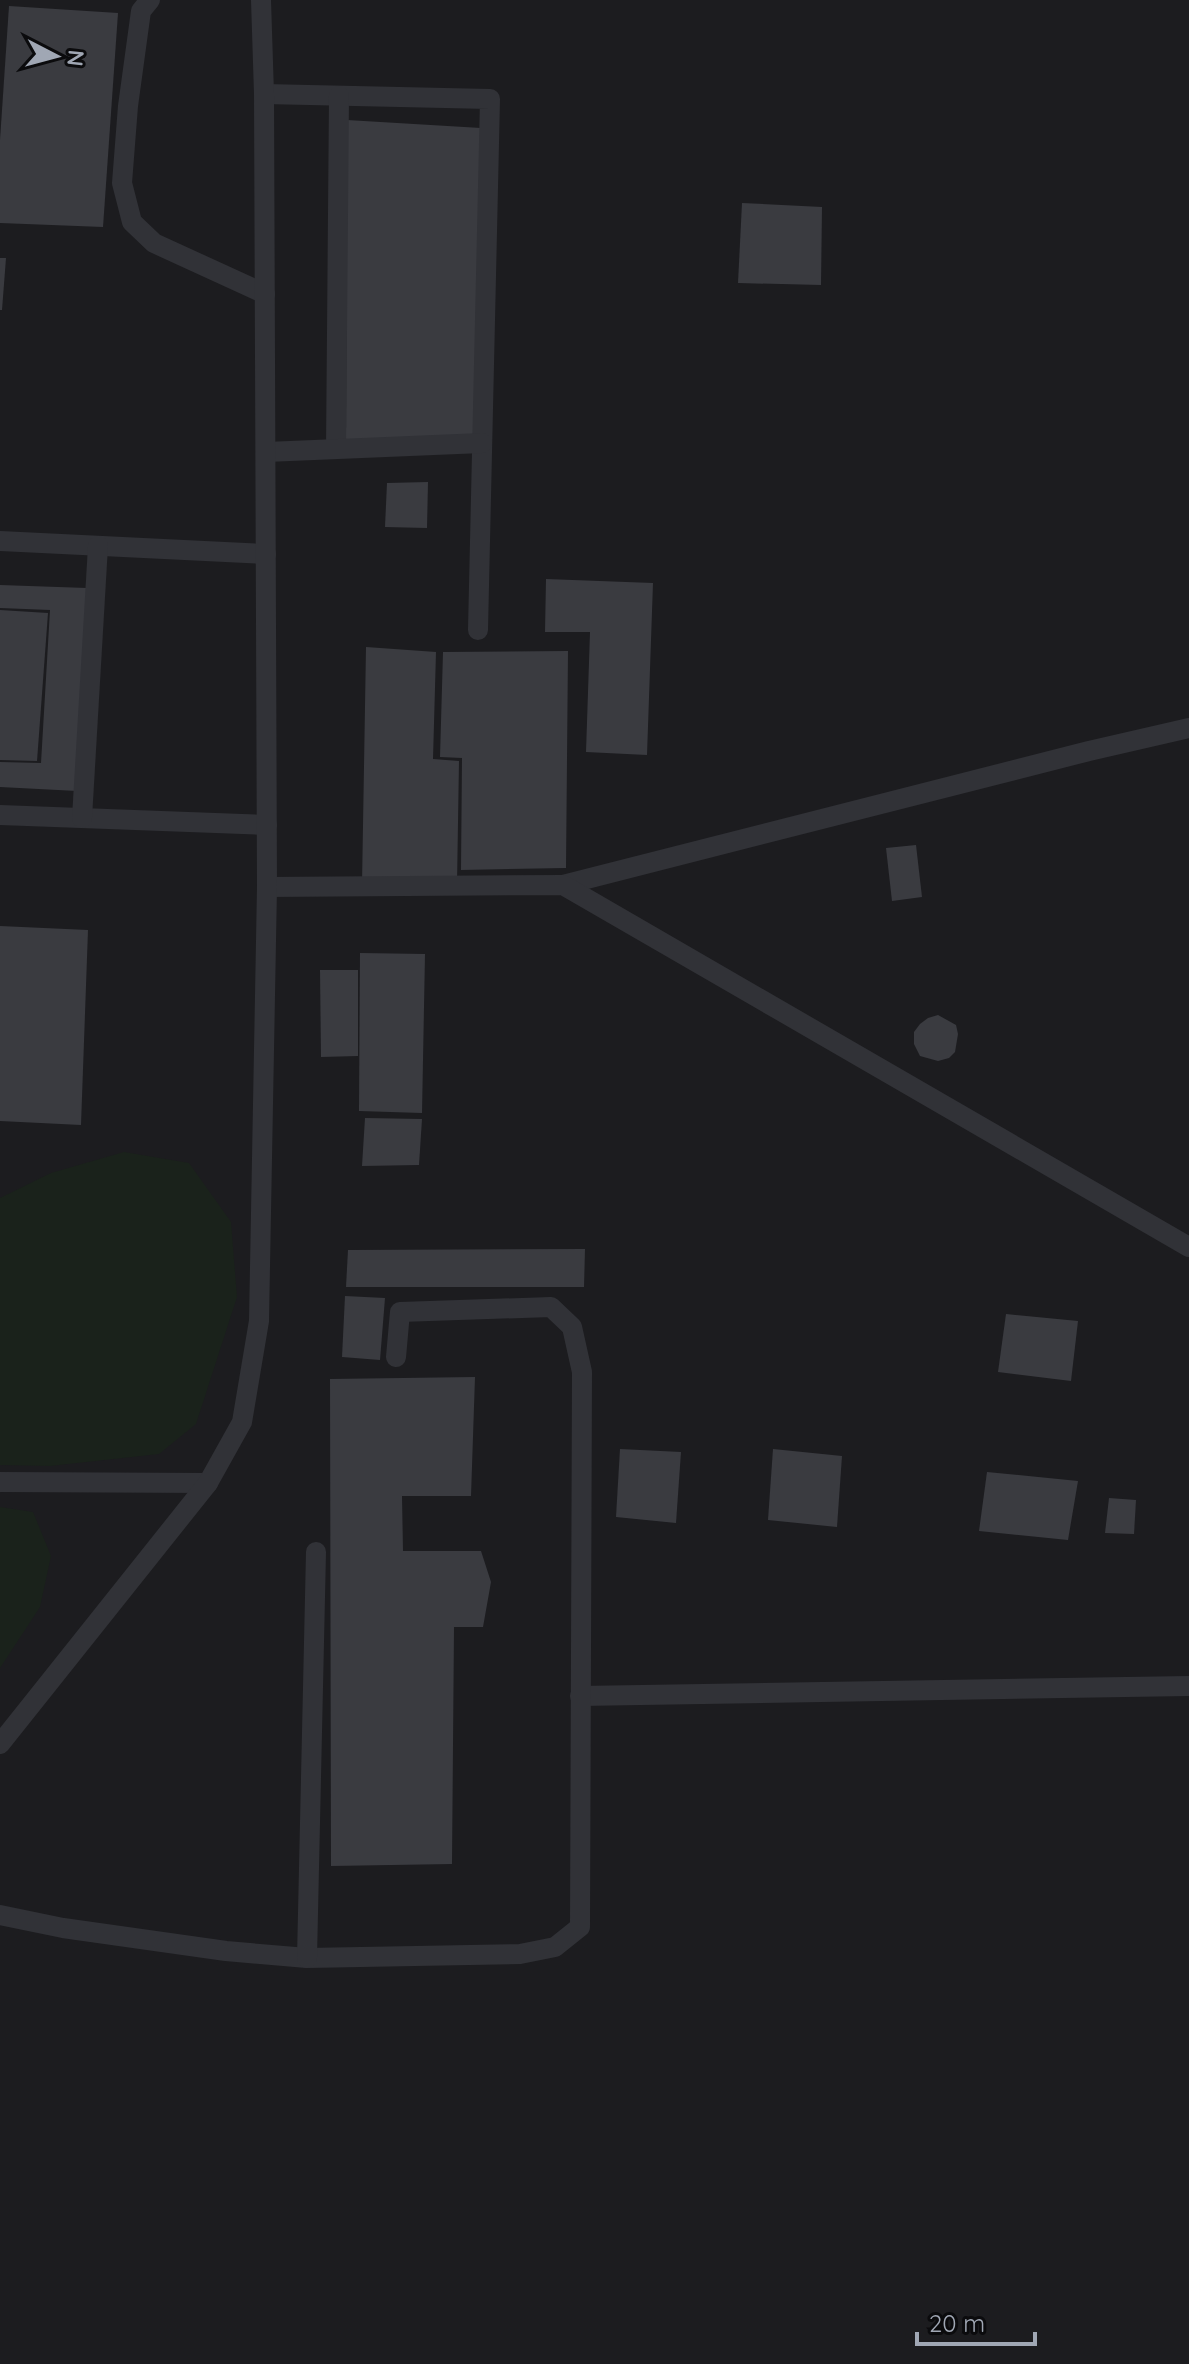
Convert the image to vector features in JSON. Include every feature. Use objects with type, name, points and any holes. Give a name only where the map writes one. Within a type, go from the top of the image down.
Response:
[{"type":"lane","points":[[150,0],[141,11],[128,106],[122,183],[132,222],[154,243],[265,294]]},
{"type":"lane","points":[[0,1744],[208,1483],[242,1422],[259,1321],[267,887],[261,0]]},
{"type":"lane","points":[[264,94],[490,99],[478,630]]},
{"type":"lane","points":[[336,449],[339,96]]},
{"type":"lane","points":[[266,452],[482,443]]},
{"type":"lane","points":[[0,541],[266,554]]},
{"type":"lane","points":[[82,818],[98,546]]},
{"type":"lane","points":[[267,887],[563,885],[1189,728]]},
{"type":"lane","points":[[0,815],[267,825]]},
{"type":"lane","points":[[563,885],[1189,1247]]},
{"type":"lane","points":[[0,1915],[63,1928],[226,1951],[307,1958],[520,1954],[555,1947],[580,1927],[582,1372],[572,1327],[551,1307],[400,1312],[396,1357]]},
{"type":"lane","points":[[0,1482],[208,1483]]},
{"type":"lane","points":[[307,1958],[316,1552]]},
{"type":"lane","points":[[580,1696],[1189,1686]]},
{"type":"shaded area","points":[[0,0],[1189,0],[1189,2364],[0,2364]]},
{"type":"shaded area","points":[[124,1152],[189,1163],[231,1222],[237,1297],[196,1424],[159,1454],[50,1466],[0,1465],[0,1198],[51,1173]]},
{"type":"shaded area","points":[[0,1507],[33,1512],[51,1556],[40,1607],[0,1668]]},
{"type":"building","points":[[9,6],[118,13],[103,227],[0,223],[0,140]]},
{"type":"building","points":[[347,120],[481,128],[474,440],[346,441]]},
{"type":"building","points":[[742,203],[822,207],[821,285],[738,283]]},
{"type":"building","points":[[0,258],[6,258],[2,310],[0,310]]},
{"type":"building","points":[[428,482],[427,528],[385,527],[387,483]]},
{"type":"building","points":[[546,579],[653,583],[647,755],[586,752],[590,632],[545,632]]},
{"type":"building","points":[[0,585],[87,588],[77,791],[0,787],[0,762],[41,763],[50,610],[0,608]]},
{"type":"building","points":[[0,610],[48,613],[37,761],[0,760]]},
{"type":"building","points":[[366,647],[436,652],[433,759],[459,761],[457,885],[362,885]]},
{"type":"building","points":[[568,651],[566,868],[461,870],[462,758],[440,757],[443,652]]},
{"type":"building","points":[[916,845],[922,897],[892,901],[886,848]]},
{"type":"building","points":[[0,926],[88,930],[81,1125],[0,1121]]},
{"type":"building","points":[[360,953],[425,954],[422,1113],[359,1111]]},
{"type":"building","points":[[320,970],[358,970],[358,1056],[321,1057]]},
{"type":"building","points":[[938,1015],[956,1025],[958,1034],[955,1052],[949,1058],[938,1061],[920,1056],[914,1044],[914,1032],[928,1018]]},
{"type":"building","points":[[365,1118],[422,1119],[419,1165],[362,1166]]},
{"type":"building","points":[[585,1249],[584,1287],[346,1287],[348,1250]]},
{"type":"building","points":[[345,1296],[385,1298],[380,1360],[342,1357]]},
{"type":"building","points":[[1006,1314],[1078,1321],[1071,1381],[998,1372]]},
{"type":"building","points":[[475,1377],[471,1496],[402,1496],[403,1551],[481,1551],[491,1582],[483,1627],[454,1627],[452,1864],[331,1866],[330,1379]]},
{"type":"building","points":[[620,1449],[681,1452],[676,1523],[616,1517]]},
{"type":"building","points":[[773,1449],[842,1456],[837,1527],[768,1520]]},
{"type":"building","points":[[987,1472],[1078,1481],[1068,1540],[979,1531]]},
{"type":"building","points":[[1109,1498],[1136,1500],[1134,1534],[1105,1533]]}]
